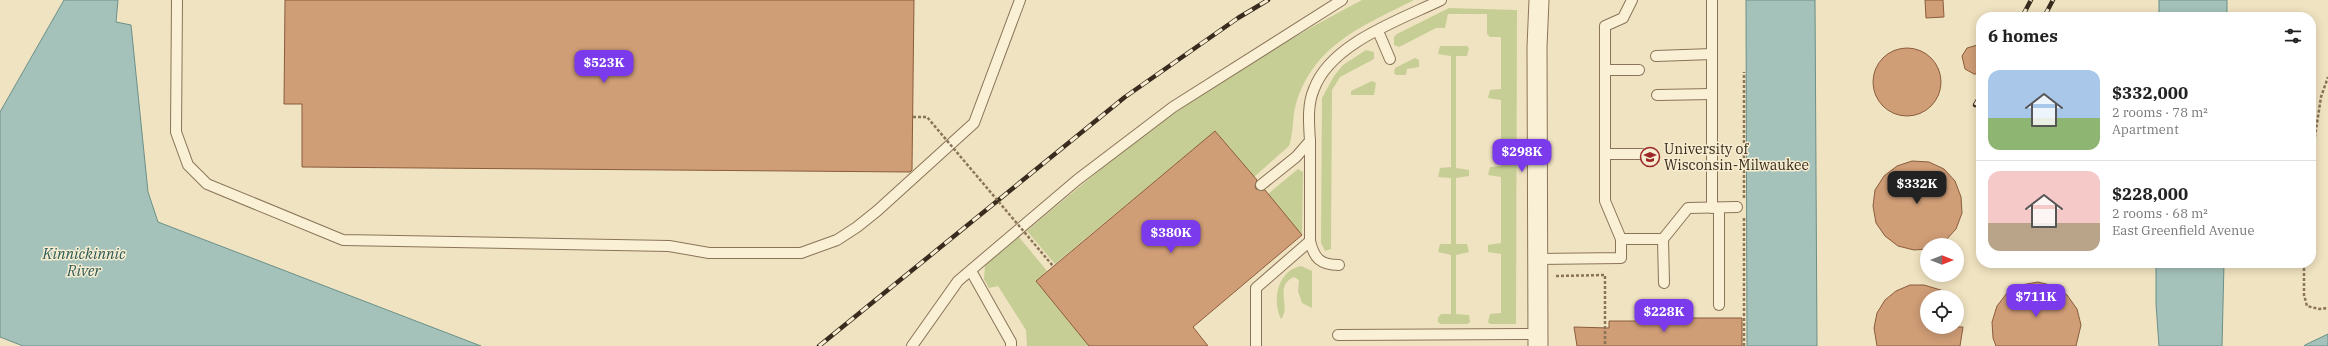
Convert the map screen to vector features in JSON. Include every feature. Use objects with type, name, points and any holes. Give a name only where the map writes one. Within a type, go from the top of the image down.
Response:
[{"type":"street","points":[[1538,340],[1537,46],[1539,0]]},
{"type":"lane","points":[[177,0],[176,132],[188,165],[207,184],[343,240],[669,246],[709,252],[778,253],[801,253],[822,247],[857,227],[877,211],[974,123],[1020,0]]},
{"type":"lane","points":[[912,346],[958,280],[971,271],[1077,180],[1173,107],[1342,0]]},
{"type":"lane","points":[[1339,265],[1328,265],[1318,260],[1313,253],[1310,241],[1309,112],[1313,90],[1319,78],[1340,54],[1356,42],[1441,0]]},
{"type":"lane","points":[[1538,259],[1621,258],[1621,239],[1605,201],[1605,26],[1623,18],[1632,0]]},
{"type":"lane","points":[[1712,0],[1712,94],[1719,305]]},
{"type":"lane","points":[[1378,31],[1390,59]]},
{"type":"lane","points":[[1656,56],[1712,54]]},
{"type":"lane","points":[[1605,70],[1639,70]]},
{"type":"lane","points":[[1657,95],[1712,94]]},
{"type":"lane","points":[[1261,185],[1296,157],[1310,140]]},
{"type":"lane","points":[[1605,154],[1642,154]]},
{"type":"lane","points":[[1664,283],[1663,239],[1688,208],[1737,208]]},
{"type":"lane","points":[[1621,239],[1663,239]]},
{"type":"lane","points":[[1256,346],[1256,288],[1310,241]]},
{"type":"lane","points":[[971,271],[1011,342],[1011,346]]},
{"type":"lane","points":[[1338,335],[1538,340]]},
{"type":"path","points":[[2316,130],[2321,97],[2328,77]]},
{"type":"path","points":[[912,117],[927,117],[1053,266]]},
{"type":"path","points":[[2304,268],[2304,295],[2307,306],[2319,309],[2328,308]]},
{"type":"path","points":[[1556,276],[1605,275],[1605,346]]},
{"type":"green space","points":[[1362,0],[1414,0],[1343,39],[1315,66],[1304,83],[1296,104],[1289,146],[1254,177],[1215,131],[1055,264],[1027,231],[1144,135],[1204,93],[1267,53]]},
{"type":"green space","points":[[1449,8],[1517,10],[1516,324],[1490,324],[1488,322],[1490,314],[1501,313],[1501,254],[1488,252],[1488,245],[1501,243],[1501,177],[1488,175],[1490,167],[1501,166],[1501,100],[1488,98],[1490,90],[1501,89],[1501,37],[1490,37],[1487,34],[1487,14],[1448,14],[1445,28],[1436,28],[1399,47],[1394,45],[1394,37],[1397,34]]},
{"type":"green space","points":[[1440,46],[1467,46],[1469,48],[1467,56],[1456,56],[1456,168],[1469,170],[1469,176],[1456,178],[1456,244],[1467,244],[1469,252],[1456,255],[1456,314],[1469,315],[1470,322],[1467,324],[1441,324],[1438,322],[1438,318],[1441,314],[1451,314],[1451,255],[1438,252],[1440,244],[1451,244],[1451,178],[1438,177],[1440,168],[1451,167],[1451,56],[1438,54]]},
{"type":"green space","points":[[1366,50],[1374,52],[1374,59],[1340,77],[1332,90],[1331,249],[1325,251],[1321,243],[1322,98],[1334,76],[1343,65]]},
{"type":"green space","points":[[1415,58],[1419,60],[1419,67],[1407,69],[1406,75],[1396,75],[1394,73],[1395,68]]},
{"type":"green space","points":[[1372,81],[1376,83],[1374,95],[1351,95],[1351,91]]},
{"type":"green space","points":[[1298,169],[1303,172],[1302,235],[1268,194]]},
{"type":"green space","points":[[1019,237],[1047,271],[1036,281],[1089,346],[1027,346],[1026,330],[998,286],[989,288],[984,279],[985,265]]},
{"type":"green space","points":[[1301,266],[1312,271],[1312,308],[1302,303],[1298,291],[1299,280],[1294,277],[1288,281],[1285,286],[1285,309],[1281,319],[1277,303],[1279,287],[1286,274]]},
{"type":"water","name":"Kinnickinnic River","points":[[64,0],[118,0],[116,22],[131,25],[148,192],[158,222],[481,346],[23,346],[0,337],[0,112]]},
{"type":"water","points":[[1746,0],[1815,0],[1817,346],[1747,346]]},
{"type":"water","points":[[2159,0],[2227,0],[2227,12],[2159,12]]},
{"type":"water","points":[[2156,268],[2224,268],[2222,346],[2159,346],[2156,304]]},
{"type":"water","points":[[2328,334],[2328,346],[2304,346],[2305,345]]},
{"type":"building","points":[[285,0],[914,0],[912,170],[910,172],[302,167],[302,104],[284,104]]},
{"type":"building","points":[[1925,0],[1943,0],[1944,17],[1926,18]]},
{"type":"building","points":[[1976,45],[1976,74],[1965,69],[1962,56],[1967,48]]},
{"type":"building","points":[[1907,48],[1920,51],[1931,58],[1938,69],[1941,82],[1938,95],[1931,106],[1920,113],[1907,116],[1894,113],[1883,106],[1876,95],[1873,82],[1876,69],[1883,58],[1894,51]]},
{"type":"building","points":[[1215,131],[1257,180],[1255,186],[1256,189],[1265,190],[1302,235],[1193,327],[1208,346],[1089,346],[1036,281]]},
{"type":"building","points":[[1912,161],[1929,162],[1944,169],[1955,181],[1961,197],[1962,213],[1956,229],[1948,238],[1920,238],[1920,250],[1914,250],[1898,246],[1885,236],[1876,223],[1873,206],[1875,190],[1884,176],[1897,166]]},
{"type":"building","points":[[2038,282],[2054,286],[2067,295],[2077,309],[2081,325],[2076,346],[1996,346],[1993,338],[1992,322],[1997,306],[2007,293],[2021,285]]},
{"type":"building","points":[[1910,285],[1924,285],[1941,290],[1920,290],[1920,334],[1962,334],[1960,346],[1877,346],[1874,328],[1877,313],[1885,300],[1896,291]]},
{"type":"building","points":[[1638,318],[1742,318],[1742,346],[1577,346],[1574,327],[1609,328],[1609,321],[1638,321]]},
{"type":"railway","points":[[819,346],[1125,97],[1238,18],[1268,0]]},
{"type":"railway","points":[[2025,12],[2031,0]]},
{"type":"railway","points":[[2047,12],[2053,0]]},
{"type":"place","name":"University of Wisconsin-Milwaukee","points":[[1650,157]]}]
